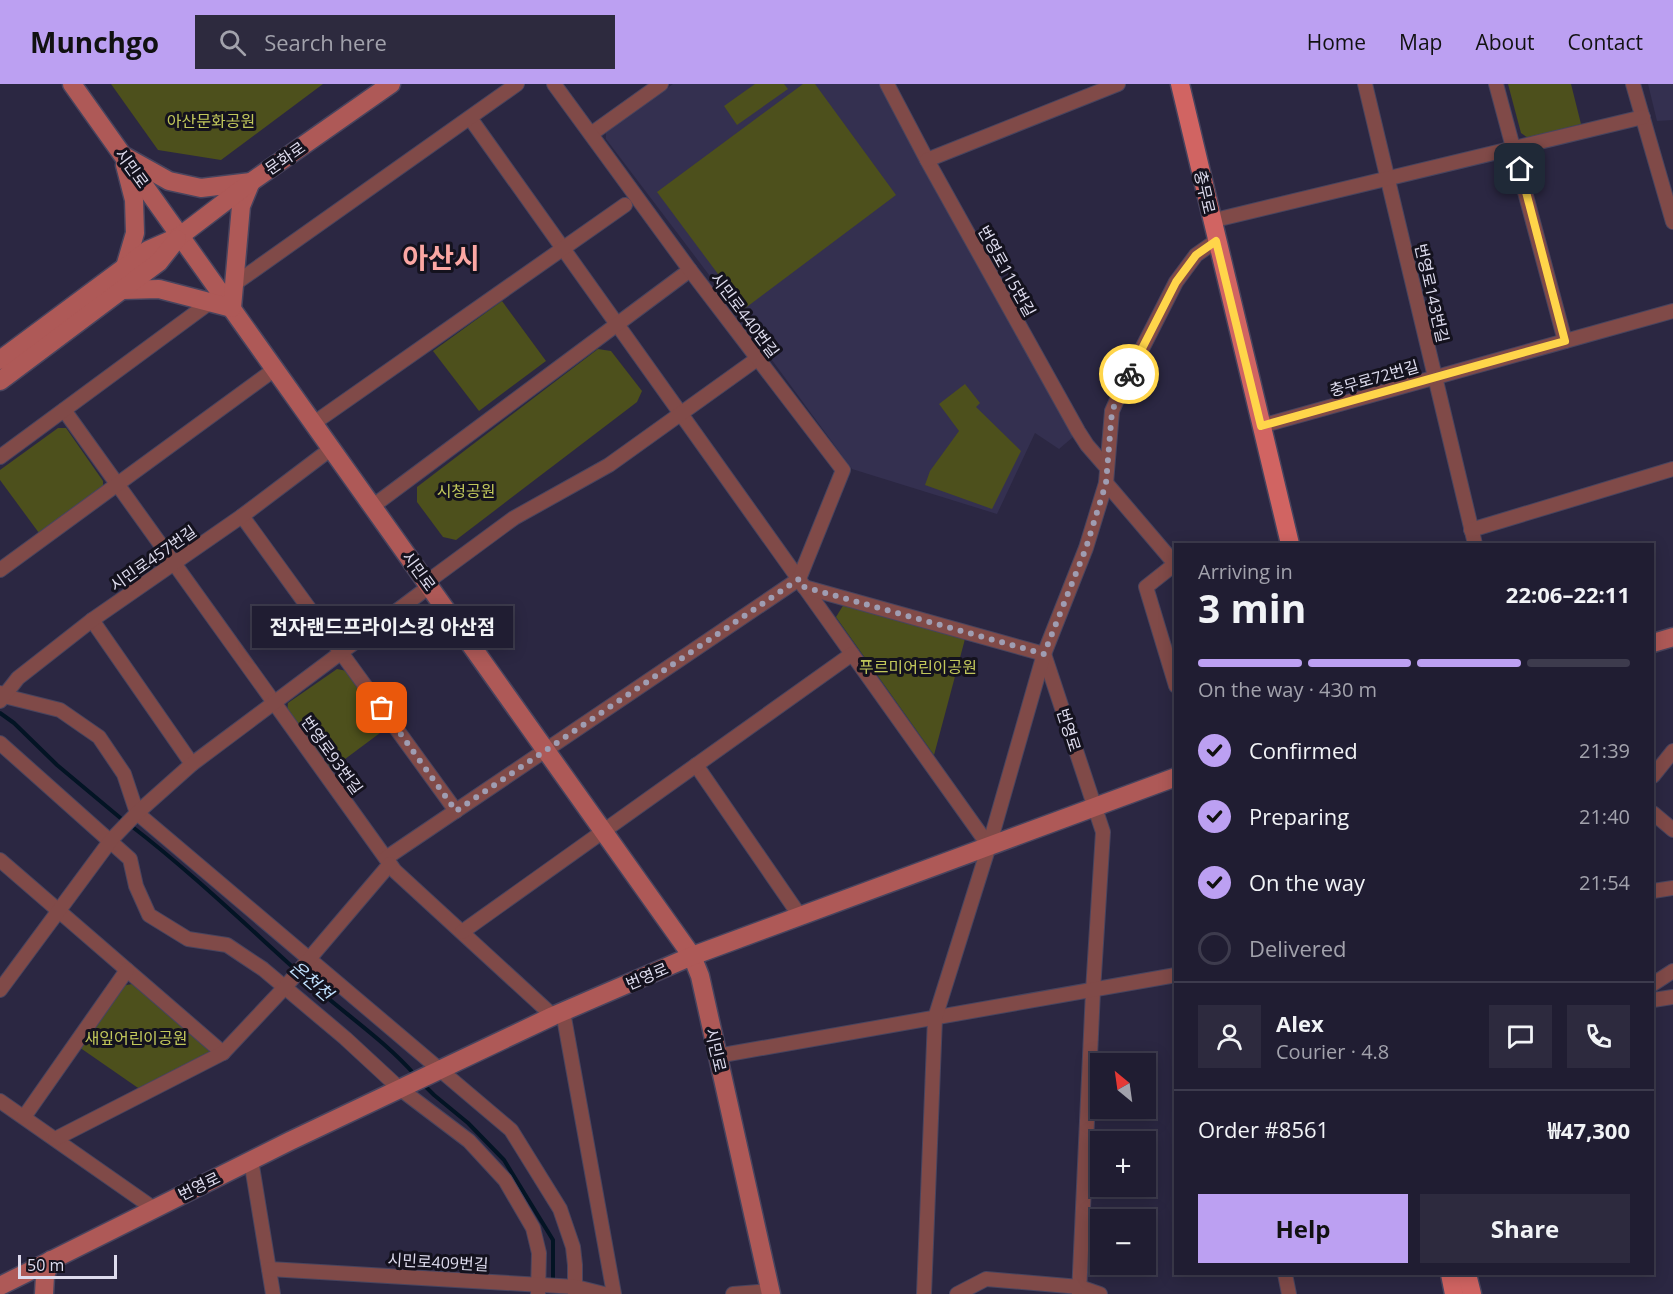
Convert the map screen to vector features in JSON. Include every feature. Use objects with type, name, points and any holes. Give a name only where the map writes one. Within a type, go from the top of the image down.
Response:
[{"type":"main road","name":"시민로","points":[[72,84],[692,956],[700,976],[770,1292]]},
{"type":"main road","name":"문화로","points":[[0,360],[148,250],[180,236],[251,182],[391,84]]},
{"type":"main road","name":"충무로","points":[[1180,84],[1290,543]]},
{"type":"main road","points":[[122,155],[169,181],[201,188],[251,182],[241,206],[232,308],[159,289],[122,290]]},
{"type":"main road","points":[[122,155],[134,200],[135,233],[125,267]]},
{"type":"main road","name":"문화로","points":[[0,381],[159,262],[180,236]]},
{"type":"main road","points":[[1654,643],[1673,637]]},
{"type":"main road","name":"번영로","points":[[4,1287],[51,1260],[250,1160],[558,1014],[692,956],[1174,778]]},
{"type":"main road","points":[[44,1294],[45,1276],[51,1260]]},
{"type":"main road","points":[[1450,1275],[1454,1294]]},
{"type":"main road","points":[[1467,1275],[1472,1294]]},
{"type":"street","points":[[233,285],[518,84]]},
{"type":"street","name":"시민로440번길","points":[[554,84],[690,270],[843,471],[810,554],[802,583]]},
{"type":"street","points":[[591,134],[661,84]]},
{"type":"street","name":"번영로115번길","points":[[887,84],[1078,431],[1107,468]]},
{"type":"street","points":[[927,160],[1118,84]]},
{"type":"street","name":"번영로143번길","points":[[1365,84],[1475,543]]},
{"type":"street","points":[[1496,84],[1515,147],[1565,341]]},
{"type":"street","points":[[1633,84],[1643,117],[1666,174],[1673,222]]},
{"type":"street","points":[[1211,221],[1643,117]]},
{"type":"street","points":[[470,118],[989,846]]},
{"type":"street","points":[[314,423],[625,205]]},
{"type":"street","points":[[924,1294],[935,1018],[989,846],[1044,654],[1086,548],[1106,483],[1112,411],[1176,282],[1196,255],[1216,241]]},
{"type":"street","points":[[373,506],[690,270]]},
{"type":"street","points":[[0,457],[209,303]]},
{"type":"street","name":"충무로72번길","points":[[1261,426],[1673,311]]},
{"type":"street","points":[[0,990],[111,840],[137,813],[192,764],[342,653],[514,518],[609,465],[758,359]]},
{"type":"street","points":[[0,570],[275,369]]},
{"type":"street","name":"번영로93번길","points":[[64,410],[395,871],[558,1014]]},
{"type":"street","name":"시민로457번길","points":[[1,697],[18,678],[92,620],[242,516],[332,448]]},
{"type":"street","points":[[1471,530],[1673,469]]},
{"type":"street","points":[[1106,483],[1174,564]]},
{"type":"street","points":[[242,516],[456,811]]},
{"type":"street","points":[[1174,566],[1146,587],[1174,679]]},
{"type":"street","points":[[55,1139],[223,1053],[286,986],[388,861],[456,811],[546,750],[802,583],[1044,654]]},
{"type":"street","points":[[92,620],[192,764]]},
{"type":"street","points":[[462,932],[852,654]]},
{"type":"street","name":"번영로","points":[[1044,654],[1095,806]]},
{"type":"street","points":[[1,697],[60,710],[99,737],[124,774],[137,813],[511,1130],[560,1209],[573,1247],[575,1291]]},
{"type":"street","points":[[0,743],[130,859],[136,886],[149,915],[188,939],[227,945],[286,986],[399,1088],[469,1141],[505,1180],[533,1228],[539,1253],[539,1290]]},
{"type":"street","points":[[1654,775],[1673,751]]},
{"type":"street","points":[[696,765],[800,916]]},
{"type":"street","points":[[1079,1291],[1103,832],[1095,806]]},
{"type":"street","points":[[1654,814],[1673,830]]},
{"type":"street","points":[[0,860],[223,1053]]},
{"type":"street","points":[[1654,891],[1673,888]]},
{"type":"street","points":[[24,1117],[127,970]]},
{"type":"street","points":[[1654,983],[1673,971]]},
{"type":"street","points":[[717,1056],[1174,975]]},
{"type":"street","points":[[1654,1000],[1673,997]]},
{"type":"street","points":[[558,1014],[614,1294]]},
{"type":"street","points":[[0,1101],[153,1208]]},
{"type":"street","points":[[250,1160],[273,1294]]},
{"type":"street","name":"시민로409번길","points":[[269,1269],[603,1294]]},
{"type":"street","points":[[1285,1275],[1289,1294]]},
{"type":"street","points":[[965,1292],[986,1280],[1100,1294]]},
{"type":"street","points":[[733,1294],[770,1292]]},
{"type":"shaded area","points":[[673,84],[883,84],[1073,437],[1059,449],[1035,433],[997,514],[852,469],[606,139],[606,132]]},
{"type":"shaded area","points":[[1648,84],[1673,84],[1673,120],[1657,121]]},
{"type":"green space","name":"아산문화공원","points":[[111,84],[323,84],[221,160],[158,150]]},
{"type":"green space","points":[[755,84],[784,84],[788,89],[737,125],[724,106]]},
{"type":"green space","points":[[803,84],[815,84],[896,195],[744,309],[657,192]]},
{"type":"green space","points":[[1508,84],[1571,84],[1581,124],[1528,138],[1521,133]]},
{"type":"green space","points":[[502,301],[546,361],[479,411],[433,351]]},
{"type":"green space","name":"시청공원","points":[[598,349],[611,351],[642,391],[637,402],[456,540],[443,537],[417,502],[417,487]]},
{"type":"green space","points":[[965,384],[980,403],[976,407],[1021,451],[992,509],[925,485],[930,471],[959,431],[939,404]]},
{"type":"green space","points":[[58,428],[66,428],[103,481],[103,487],[39,533],[0,480],[0,470]]},
{"type":"green space","name":"푸르미어린이공원","points":[[844,604],[965,639],[934,755],[836,617]]},
{"type":"green space","points":[[337,669],[347,671],[388,727],[329,771],[287,713],[288,703]]},
{"type":"green space","name":"새잎어린이공원","points":[[132,984],[211,1048],[210,1056],[141,1090],[79,1047],[122,986]]},
{"type":"waterway","name":"온천천","points":[[0,713],[124,821]]},
{"type":"waterway","name":"온천천","points":[[130,825],[178,864],[316,988],[380,1041],[415,1075]]},
{"type":"waterway","name":"온천천","points":[[422,1083],[468,1123],[504,1160],[553,1240],[553,1281]]},
{"type":"way so far","points":[[382,708],[456,811],[799,579],[804,587],[1044,654],[1086,548],[1106,483],[1112,411],[1129,374]]},
{"type":"place","name":"전자랜드프라이스킹 아산점","points":[[382,708]]},
{"type":"district","name":"아산시","points":[[441,258]]},
{"type":"route","points":[[1129,374],[1176,282],[1196,255],[1216,241],[1261,426],[1565,341],[1520,169]]}]
